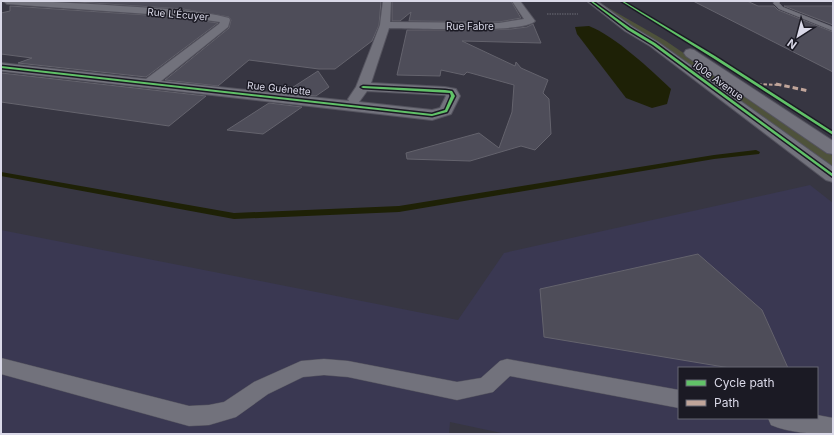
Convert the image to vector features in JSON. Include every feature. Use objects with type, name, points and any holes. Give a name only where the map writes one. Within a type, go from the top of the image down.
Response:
[{"type":"street","name":"Rue L'Écuyer","points":[[7,1],[177,13],[225,20],[224,25],[149,83]]},
{"type":"street","points":[[351,105],[363,88],[385,25],[387,1]]},
{"type":"street","name":"Rue Fabre","points":[[385,25],[499,26],[530,21],[516,1]]},
{"type":"street","name":"100e Avenue","points":[[591,1],[629,29],[654,44],[833,176]]},
{"type":"street","name":"100e Avenue","points":[[611,2],[833,149]]},
{"type":"street","name":"Rue Guénette","points":[[1,67],[432,115],[446,111],[453,96],[451,92],[445,91],[363,88]]},
{"type":"lane","points":[[778,1],[776,3],[781,8],[833,29]]},
{"type":"lane","points":[[1,366],[189,416],[208,415],[230,410],[261,388],[301,369],[324,367],[348,369],[457,391],[486,386],[507,366],[678,399]]},
{"type":"lane","points":[[784,419],[833,428]]},
{"type":"path","points":[[542,15],[584,14]]},
{"type":"shaded area","points":[[598,2],[666,41],[833,156],[833,167]]},
{"type":"shaded area","points":[[589,26],[610,37],[621,45],[671,89],[667,104],[652,108],[626,98],[577,34],[575,27]]},
{"type":"shaded area","points":[[810,185],[833,203],[833,434],[506,434],[450,422],[449,434],[1,434],[1,230],[458,320],[504,253]]},
{"type":"building","points":[[62,1],[381,1],[379,25],[372,41],[335,69],[319,69],[249,60],[218,86],[165,80],[229,28],[231,20],[229,17],[183,9]]},
{"type":"building","points":[[392,1],[511,1],[521,18],[499,22],[409,21],[411,12],[400,21],[392,21]]},
{"type":"building","points":[[693,1],[747,1],[758,6],[774,6],[778,10],[833,32],[833,72]]},
{"type":"building","points":[[10,6],[177,17],[218,23],[146,77],[18,63],[32,58],[1,54],[1,13],[10,11]]},
{"type":"building","points":[[784,6],[833,6],[833,25]]},
{"type":"building","points":[[533,24],[541,43],[462,41],[515,66],[516,62],[521,68],[548,80],[543,93],[549,99],[551,134],[535,150],[521,146],[470,161],[407,159],[406,153],[479,133],[499,148],[512,112],[514,85],[467,72],[464,75],[441,70],[440,76],[397,75],[407,30],[511,29],[527,27]]},
{"type":"building","points":[[318,71],[329,87],[316,96],[284,93]]},
{"type":"building","points":[[1,73],[206,96],[169,126],[1,102]]},
{"type":"building","points":[[269,103],[302,107],[263,134],[227,130]]},
{"type":"building","points":[[698,254],[762,310],[788,367],[724,367],[544,337],[540,289]]},
{"type":"waterway","points":[[1,174],[234,216],[399,209],[714,157],[756,152]]},
{"type":"marked path","points":[[758,84],[775,84],[809,91]]},
{"type":"cycle path","points":[[591,1],[629,29],[654,44],[833,176]]},
{"type":"cycle path","points":[[622,1],[714,57],[833,134]]},
{"type":"cycle path","points":[[1,67],[432,115],[446,111],[453,96],[451,92],[445,91],[363,87]]}]
